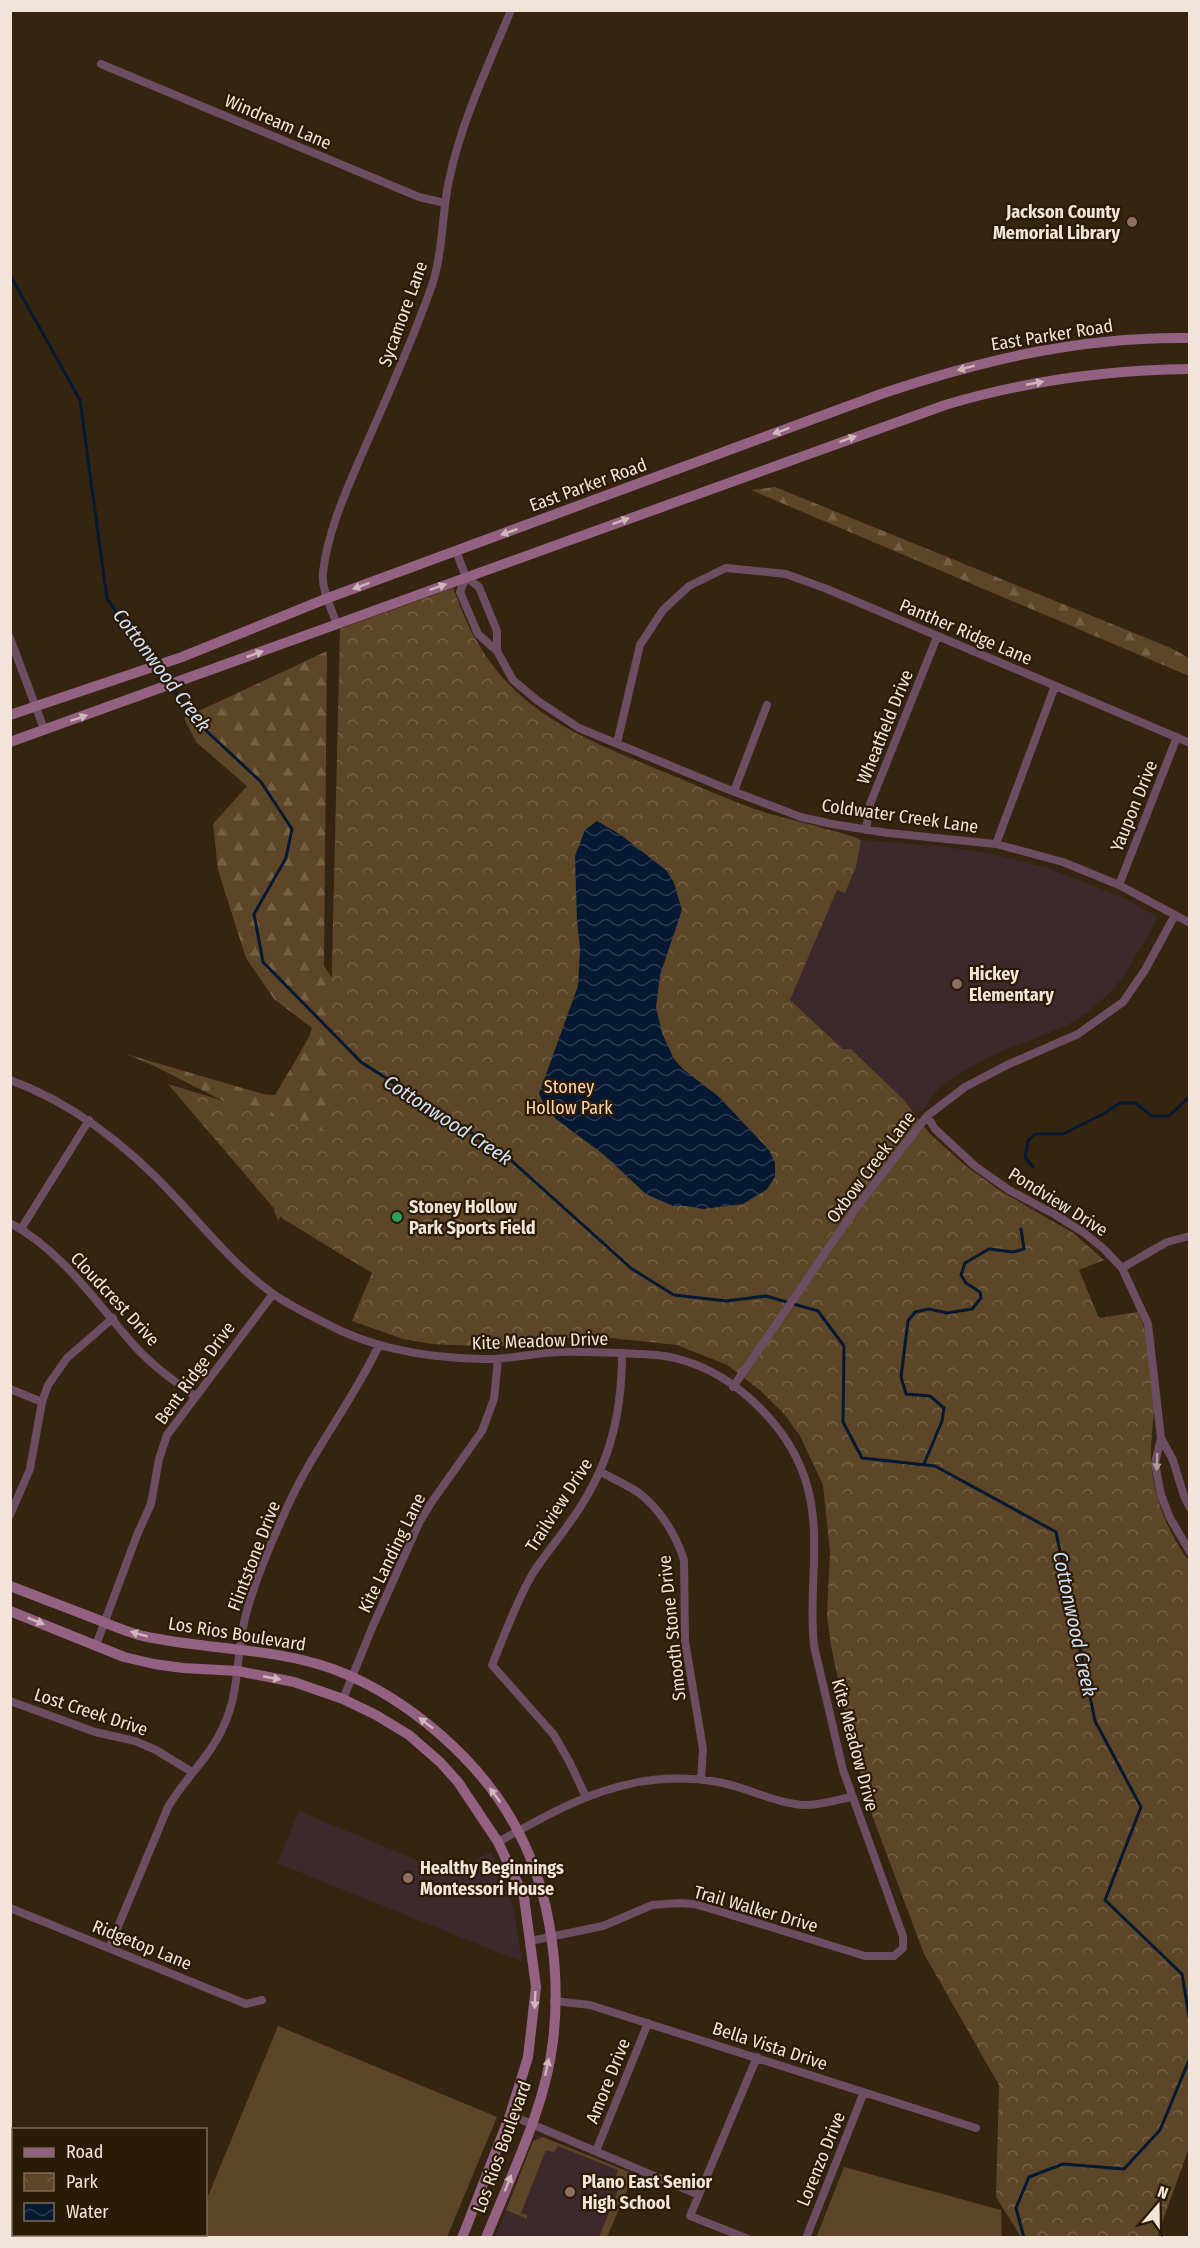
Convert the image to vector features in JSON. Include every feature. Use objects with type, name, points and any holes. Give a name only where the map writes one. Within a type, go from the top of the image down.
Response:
[{"type":"main road","name":"East Parker Road","points":[[10,715],[182,657],[328,598],[881,394],[1025,353],[1134,339],[1190,339]]},
{"type":"main road","points":[[10,742],[945,405],[986,393],[1058,378],[1100,373],[1190,369]]},
{"type":"main road","name":"Los Rios Boulevard","points":[[10,1586],[140,1635],[300,1659],[368,1684],[429,1724],[460,1753],[496,1795],[518,1831],[541,1887],[551,1938],[554,2001],[552,2042],[532,2124],[486,2238]]},
{"type":"main road","name":"Los Rios Boulevard","points":[[10,1611],[124,1657],[154,1664],[238,1671],[294,1682],[343,1699],[409,1735],[440,1762],[458,1782],[498,1842],[524,1897],[536,1987],[528,2056],[510,2115],[462,2238]]},
{"type":"street","name":"Sycamore Lane","points":[[337,624],[322,576],[330,539],[349,486],[406,354],[432,284],[439,262],[450,174],[462,136],[511,10]]},
{"type":"street","name":"Windream Lane","points":[[101,64],[419,197],[445,203]]},
{"type":"street","name":"Coldwater Creek Lane","points":[[456,551],[465,577],[479,587],[497,631],[497,651]]},
{"type":"street","name":"Panther Ridge Lane","points":[[617,743],[640,645],[663,610],[689,586],[726,568],[786,574],[1190,743]]},
{"type":"street","name":"Coldwater Creek Lane","points":[[465,577],[460,592],[478,634],[497,651],[513,680],[538,701],[579,728],[801,817],[866,830],[996,844],[1063,862],[1119,885],[1190,923]]},
{"type":"street","name":"Wheatfield Drive","points":[[866,830],[870,804],[937,637]]},
{"type":"street","points":[[10,638],[45,729]]},
{"type":"street","points":[[996,844],[1055,686]]},
{"type":"street","points":[[734,791],[768,705]]},
{"type":"street","name":"Yaupon Drive","points":[[1119,885],[1177,737]]},
{"type":"street","name":"Oxbow Creek Lane","points":[[733,1387],[856,1208],[927,1116],[965,1087],[1007,1065],[1078,1034],[1123,1002],[1145,970],[1175,915]]},
{"type":"street","name":"Kite Meadow Drive","points":[[10,1080],[60,1103],[111,1136],[149,1170],[247,1273],[273,1294],[334,1328],[379,1345],[436,1356],[498,1359],[559,1352],[646,1354],[680,1359],[710,1371],[752,1400],[777,1427],[796,1456],[807,1484],[813,1512],[815,1539],[812,1603],[814,1646],[843,1770],[903,1936],[903,1948]]},
{"type":"street","name":"Pondview Drive","points":[[927,1116],[935,1129],[975,1166],[1009,1190],[1083,1232],[1122,1268],[1148,1324],[1161,1438],[1155,1463],[1161,1495],[1170,1518],[1186,1538],[1190,1552]]},
{"type":"street","points":[[21,1228],[89,1120]]},
{"type":"street","name":"Cloudcrest Drive","points":[[10,1223],[21,1228],[63,1264],[113,1318],[133,1344],[164,1373],[196,1398]]},
{"type":"street","points":[[1122,1268],[1167,1242],[1190,1236]]},
{"type":"street","name":"Bent Ridge Drive","points":[[96,1645],[151,1504],[159,1459],[167,1435],[273,1294]]},
{"type":"street","points":[[10,1515],[30,1469],[42,1402],[48,1385],[67,1358],[113,1318]]},
{"type":"street","name":"Flintstone Drive","points":[[109,1948],[168,1807],[192,1772],[211,1750],[225,1724],[233,1699],[238,1671],[238,1649],[250,1601],[286,1510],[318,1446],[365,1376],[379,1345]]},
{"type":"street","name":"Trailview Drive","points":[[586,1797],[554,1735],[492,1665],[532,1574],[546,1552],[569,1524],[601,1472],[618,1417],[622,1353]]},
{"type":"street","name":"Kite Landing Lane","points":[[343,1699],[419,1523],[482,1431],[494,1399],[498,1359]]},
{"type":"street","points":[[10,1389],[42,1402]]},
{"type":"street","name":"Pondview Drive","points":[[1161,1438],[1173,1460],[1190,1508]]},
{"type":"street","name":"Smooth Stone Drive","points":[[601,1472],[638,1492],[658,1511],[684,1560],[685,1641],[703,1749],[701,1780]]},
{"type":"street","name":"Lost Creek Drive","points":[[10,1701],[95,1732],[135,1741],[156,1750],[192,1772]]},
{"type":"street","points":[[498,1842],[602,1790],[642,1781],[669,1778],[701,1780],[739,1786],[796,1804],[819,1804],[851,1797]]},
{"type":"street","name":"Trail Walker Drive","points":[[530,1941],[603,1926],[652,1905],[679,1903],[694,1904],[715,1910],[864,1956],[894,1956],[903,1948]]},
{"type":"street","name":"Ridgetop Lane","points":[[10,1908],[246,2004],[262,2000]]},
{"type":"street","name":"Bella Vista Drive","points":[[554,2001],[590,2005],[976,2128]]},
{"type":"street","name":"Amore Drive","points":[[596,2151],[648,2023]]},
{"type":"street","points":[[746,2238],[690,2216],[757,2057]]},
{"type":"street","name":"Lorenzo Drive","points":[[806,2238],[864,2092]]},
{"type":"street","points":[[510,2115],[699,2195]]},
{"type":"shaded area","name":"Hickey Elementary","points":[[861,840],[938,846],[989,853],[1048,868],[1122,897],[1156,916],[1157,920],[1124,976],[1111,992],[1089,1011],[1066,1026],[997,1053],[965,1070],[939,1088],[918,1115],[852,1049],[843,1049],[790,1000],[837,890],[845,893],[856,867]]},
{"type":"shaded area","name":"Healthy Beginnings Montessori House","points":[[299,1811],[426,1864],[471,1862],[491,1852],[500,1868],[513,1907],[522,1962],[277,1863]]},
{"type":"shaded area","name":"Plano East Senior High School","points":[[537,2135],[634,2174],[607,2237],[495,2238]]},
{"type":"green space","points":[[775,487],[1171,648],[1189,658],[1189,676],[751,490]]},
{"type":"green space","name":"Stoney Hollow Park","points":[[453,588],[472,632],[492,665],[512,687],[557,722],[608,749],[743,805],[861,840],[856,867],[845,893],[837,890],[790,1000],[843,1049],[851,1049],[904,1100],[930,1134],[966,1166],[999,1190],[1073,1233],[1104,1260],[1079,1270],[1099,1318],[1138,1312],[1151,1347],[1155,1369],[1152,1473],[1163,1514],[1175,1540],[1190,1562],[1190,2145],[1157,2237],[1021,2237],[996,2197],[999,2085],[924,1954],[872,1815],[850,1735],[831,1646],[827,1615],[830,1551],[823,1485],[800,1436],[784,1414],[761,1391],[727,1365],[677,1345],[611,1338],[556,1338],[496,1347],[432,1344],[403,1339],[352,1321],[372,1273],[283,1219],[168,1084],[328,1133],[340,629]]},
{"type":"green space","points":[[327,651],[324,966],[343,994],[339,1114],[278,1221],[274,1211],[294,1158],[261,1120],[126,1054],[263,1094],[275,1095],[308,1039],[312,1028],[274,999],[246,958],[218,870],[213,824],[247,786],[196,742],[184,718]]},
{"type":"green space","points":[[278,2026],[497,2117],[447,2237],[191,2237],[207,2236],[207,2199]]},
{"type":"green space","points":[[543,2137],[634,2174],[607,2237],[599,2237],[622,2180],[616,2177],[618,2170],[558,2146],[554,2152],[546,2150],[521,2213],[527,2215],[527,2219],[506,2210],[533,2141]]},
{"type":"green space","points":[[844,2167],[1001,2210],[1002,2237],[816,2238]]},
{"type":"water","points":[[597,821],[621,835],[667,871],[674,883],[682,910],[660,975],[656,1007],[662,1033],[674,1059],[684,1070],[718,1096],[769,1150],[775,1163],[775,1177],[767,1189],[743,1204],[702,1209],[673,1206],[646,1194],[603,1154],[556,1119],[546,1108],[539,1094],[578,986],[580,949],[575,856],[585,830]]},
{"type":"waterway","name":"Cottonwood Creek","points":[[10,275],[80,400],[107,599],[197,722],[261,782],[292,829],[286,858],[254,914],[263,962],[361,1062],[504,1154],[632,1269],[674,1295],[726,1301],[766,1296],[818,1311],[844,1346],[843,1422],[862,1458],[935,1466],[1056,1532],[1095,1721],[1141,1807],[1105,1900],[1182,1974],[1190,2022]]},
{"type":"waterway","points":[[1033,1167],[1025,1157],[1028,1141],[1035,1134],[1063,1134],[1120,1103],[1135,1103],[1152,1116],[1169,1116],[1190,1096]]},
{"type":"waterway","points":[[924,1464],[942,1421],[944,1408],[930,1396],[906,1394],[901,1377],[908,1321],[915,1312],[929,1309],[947,1313],[972,1309],[981,1298],[980,1292],[966,1283],[961,1275],[965,1263],[989,1249],[1013,1252],[1024,1249],[1021,1229]]},
{"type":"waterway","name":"Cottonwood Creek","points":[[1024,2238],[1016,2208],[1029,2177],[1063,2164],[1124,2169],[1160,2130],[1190,2058]]},
{"type":"place","name":"Jackson County Memorial Library","points":[[1132,222]]},
{"type":"place","name":"Hickey Elementary","points":[[957,984]]},
{"type":"place","name":"Stoney Hollow Park Sports Field","points":[[397,1217]]},
{"type":"place","name":"Healthy Beginnings Montessori House","points":[[408,1878]]},
{"type":"place","name":"Plano East Senior High School","points":[[570,2192]]}]
